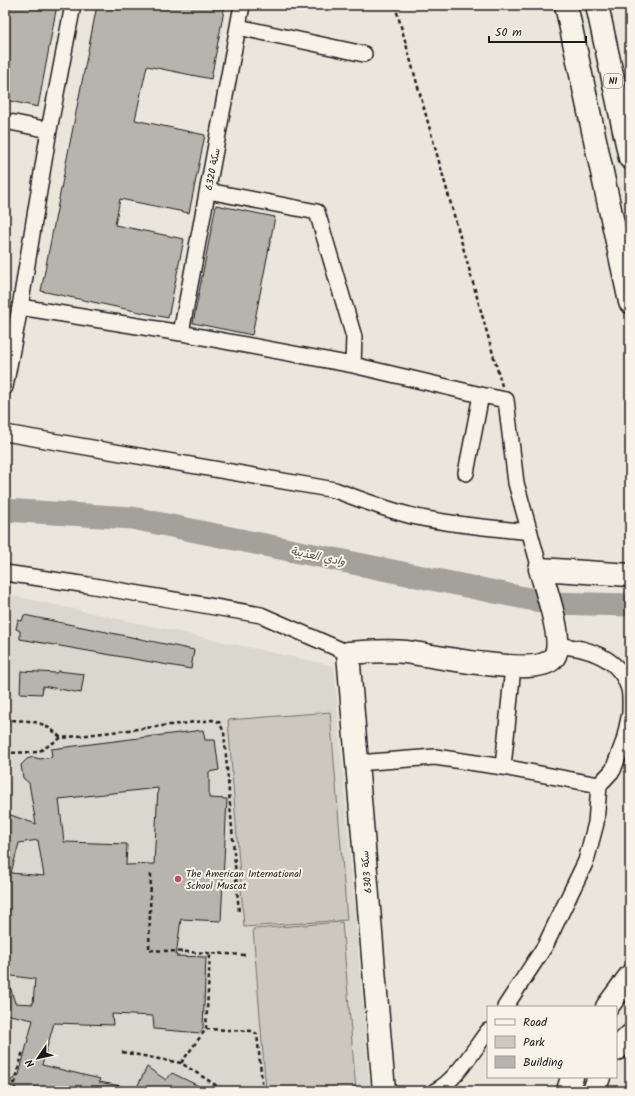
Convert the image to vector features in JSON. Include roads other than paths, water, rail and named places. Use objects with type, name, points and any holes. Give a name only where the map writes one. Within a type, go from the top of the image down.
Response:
[{"type":"main road","points":[[566,5],[630,302]]},
{"type":"main road","name":"N1","points":[[597,5],[630,158]]},
{"type":"main road","points":[[348,653],[404,652],[513,667],[543,664],[549,662],[555,657],[558,646],[554,622],[540,569],[630,575]]},
{"type":"main road","name":"سكة 6303","points":[[348,653],[384,1091]]},
{"type":"main road","points":[[608,1006],[630,976]]},
{"type":"main road","points":[[617,1049],[630,1036]]},
{"type":"main road","points":[[568,1091],[572,1078]]},
{"type":"main road","points":[[594,1091],[599,1078]]},
{"type":"street","points":[[5,387],[20,307],[49,130],[73,5]]},
{"type":"street","name":"سكة 6320","points":[[181,333],[242,5]]},
{"type":"street","points":[[238,27],[364,54]]},
{"type":"street","points":[[5,121],[49,130]]},
{"type":"street","points":[[208,191],[317,212],[354,337],[353,365]]},
{"type":"street","points":[[20,307],[181,333],[353,365],[506,400],[516,483],[540,569]]},
{"type":"street","points":[[466,474],[481,394]]},
{"type":"street","points":[[5,433],[335,490],[416,517],[457,524],[530,532]]},
{"type":"street","points":[[5,573],[88,585],[260,615],[348,653]]},
{"type":"street","points":[[506,1006],[546,946],[586,861],[596,823],[599,785],[613,770],[624,740],[630,712],[629,687],[620,670],[599,655],[578,647],[558,646]]},
{"type":"street","points":[[503,767],[513,667]]},
{"type":"street","points":[[357,763],[403,758],[435,758],[503,767],[599,785]]},
{"type":"street","points":[[435,1091],[442,1088],[453,1076],[487,1032]]},
{"type":"waterway","name":"وادي العذيبة","points":[[5,510],[132,518],[549,603],[630,605]]},
{"type":"place","name":"The American International School Muscat","points":[[178,879]]}]
